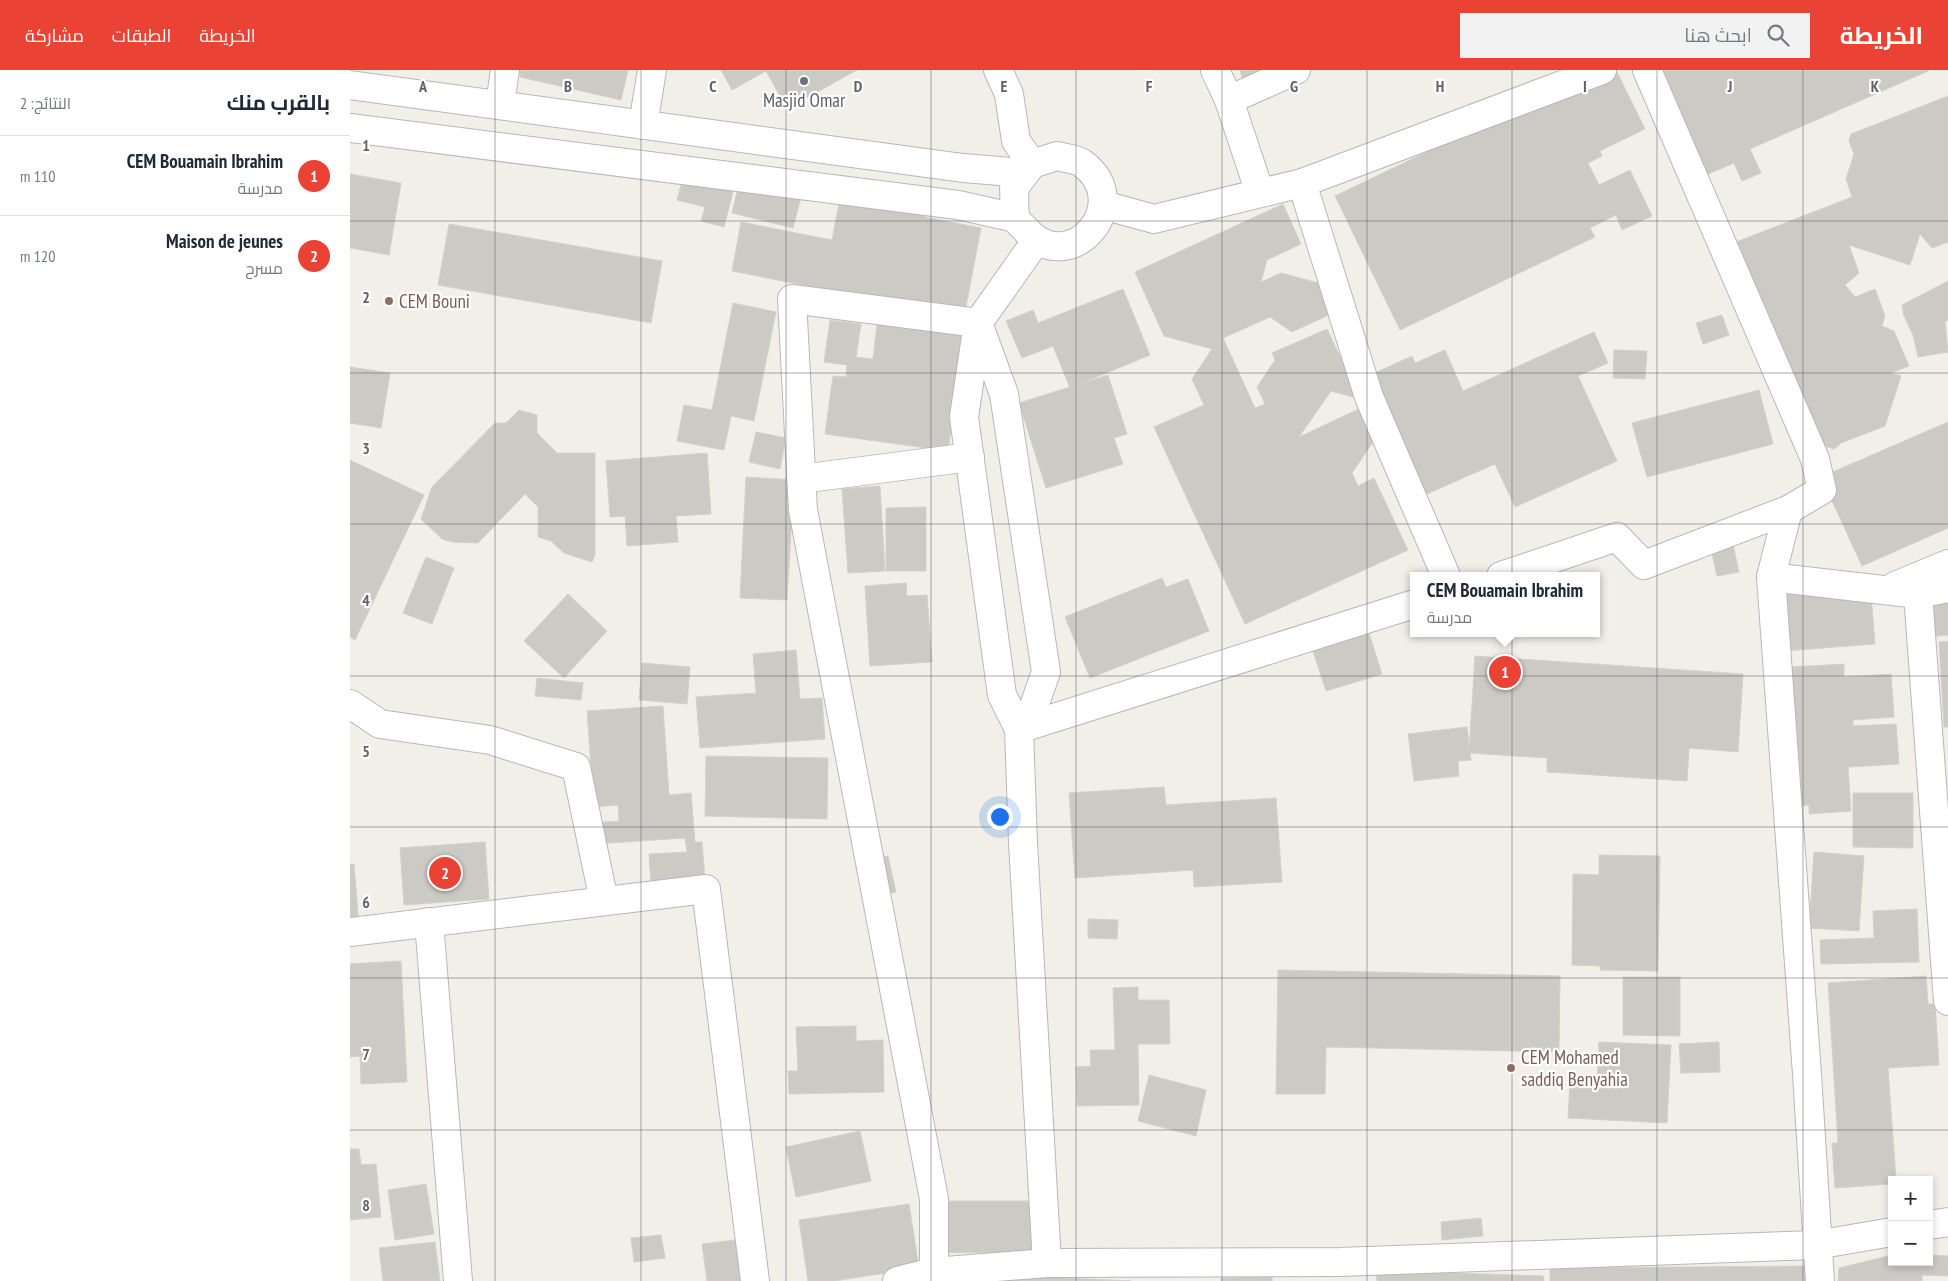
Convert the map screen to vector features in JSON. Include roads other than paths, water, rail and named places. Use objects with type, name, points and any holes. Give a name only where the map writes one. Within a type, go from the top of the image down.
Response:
[{"type":"street","points":[[500,105],[505,70]]},
{"type":"street","points":[[643,124],[652,70]]},
{"type":"street","points":[[998,70],[1009,94],[1016,142],[1029,168]]},
{"type":"street","points":[[1215,70],[1229,100],[1260,193]]},
{"type":"street","points":[[1229,100],[1296,70]]},
{"type":"street","points":[[1104,205],[1154,220],[1302,183],[1602,70]]},
{"type":"street","points":[[1514,572],[1617,537],[1644,565],[1788,510],[1822,490],[1815,459],[1647,70]]},
{"type":"street","points":[[350,85],[963,168],[1029,168],[1057,156],[1081,162],[1099,181],[1104,205],[1096,227],[1079,242],[1058,247],[1036,241],[1016,218],[1014,188],[1029,168]]},
{"type":"street","points":[[350,128],[958,206],[1016,218]]},
{"type":"street","points":[[1302,183],[1369,397],[1444,572]]},
{"type":"street","points":[[1023,728],[1002,695],[964,417],[978,322],[1036,241]]},
{"type":"street","points":[[933,1277],[934,1198],[805,520],[801,479],[792,299],[978,322]]},
{"type":"street","points":[[978,322],[1004,394],[1046,672],[1023,728],[1024,852],[1047,1263]]},
{"type":"street","points":[[801,479],[970,457]]},
{"type":"street","points":[[1788,510],[1771,578],[1820,1281]]},
{"type":"street","points":[[1884,591],[1948,564]]},
{"type":"street","points":[[1771,578],[1918,594],[1948,588]]},
{"type":"street","points":[[1918,594],[1948,1001]]},
{"type":"street","points":[[1023,728],[1410,605]]},
{"type":"street","points":[[350,704],[380,724],[490,740],[576,767],[604,901]]},
{"type":"street","points":[[350,932],[706,889],[755,1281]]},
{"type":"street","points":[[429,922],[458,1281]]},
{"type":"street","points":[[1933,1224],[1948,1222]]},
{"type":"street","points":[[897,1281],[1047,1263],[1340,1271],[1816,1245],[1888,1233]]},
{"type":"place","name":"Masjid Omar","points":[[804,81]]},
{"type":"place","name":"CEM Bouni","points":[[389,301]]},
{"type":"place","name":"CEM Bouamain Ibrahim","points":[[1505,672]]},
{"type":"place","name":"Maison de jeunes","points":[[445,873]]},
{"type":"place","name":"CEM Mohamed saddiq Benyahia","points":[[1511,1068]]}]
